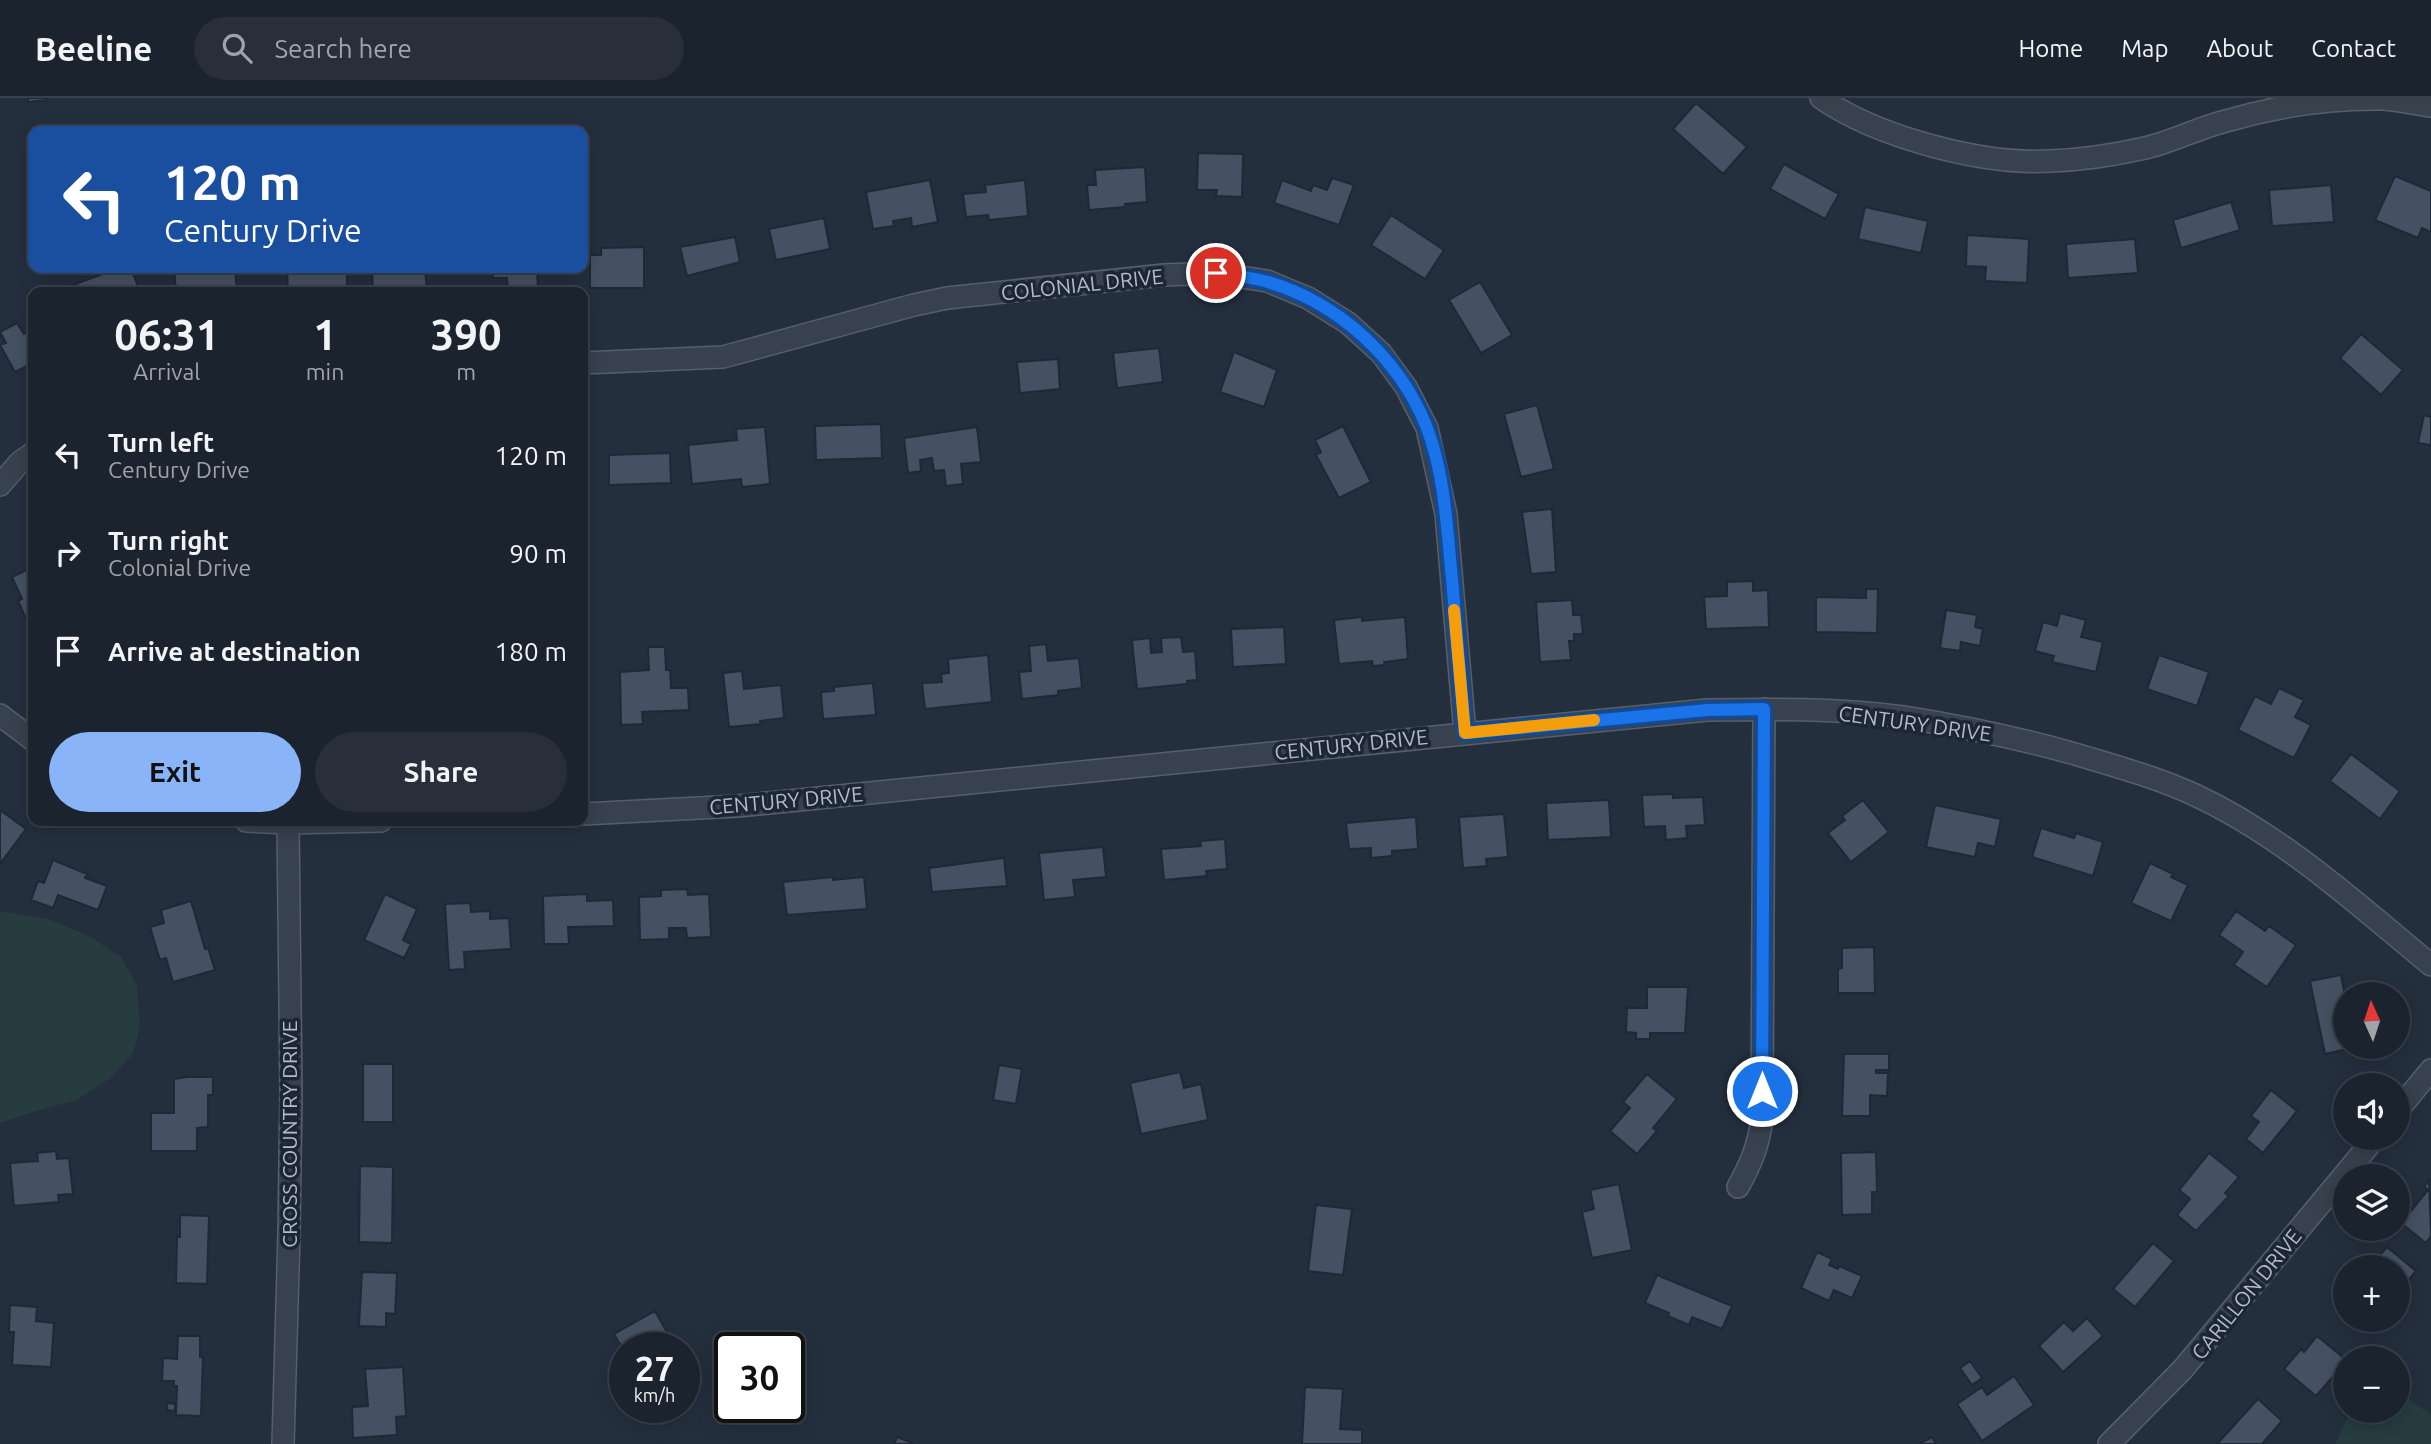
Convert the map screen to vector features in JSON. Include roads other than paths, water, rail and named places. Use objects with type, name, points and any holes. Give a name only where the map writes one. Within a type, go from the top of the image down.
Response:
[{"type":"street","points":[[1821,98],[1880,130],[1935,147],[1996,158],[2047,162],[2147,148],[2288,102],[2386,99],[2431,106]]},
{"type":"street","name":"COLONIAL DRIVE","points":[[588,363],[723,357],[947,298],[1164,275],[1216,273],[1267,281],[1308,298],[1349,323],[1381,353],[1406,387],[1427,428],[1446,514],[1465,733]]},
{"type":"street","points":[[0,485],[28,456]]},
{"type":"street","points":[[1738,1188],[1751,1166],[1759,1142],[1762,1118],[1764,709]]},
{"type":"street","name":"CENTURY DRIVE","points":[[588,814],[738,806],[1707,710],[1831,710],[1902,717],[1989,733],[2130,770],[2196,796],[2252,828],[2318,872],[2431,965]]},
{"type":"street","points":[[0,715],[28,736]]},
{"type":"street","name":"CROSS COUNTRY DRIVE","points":[[283,1444],[291,1092],[288,826]]},
{"type":"street","points":[[2410,1095],[2431,1070]]},
{"type":"street","name":"CARILLON DRIVE","points":[[2109,1444],[2183,1369],[2365,1150]]}]
